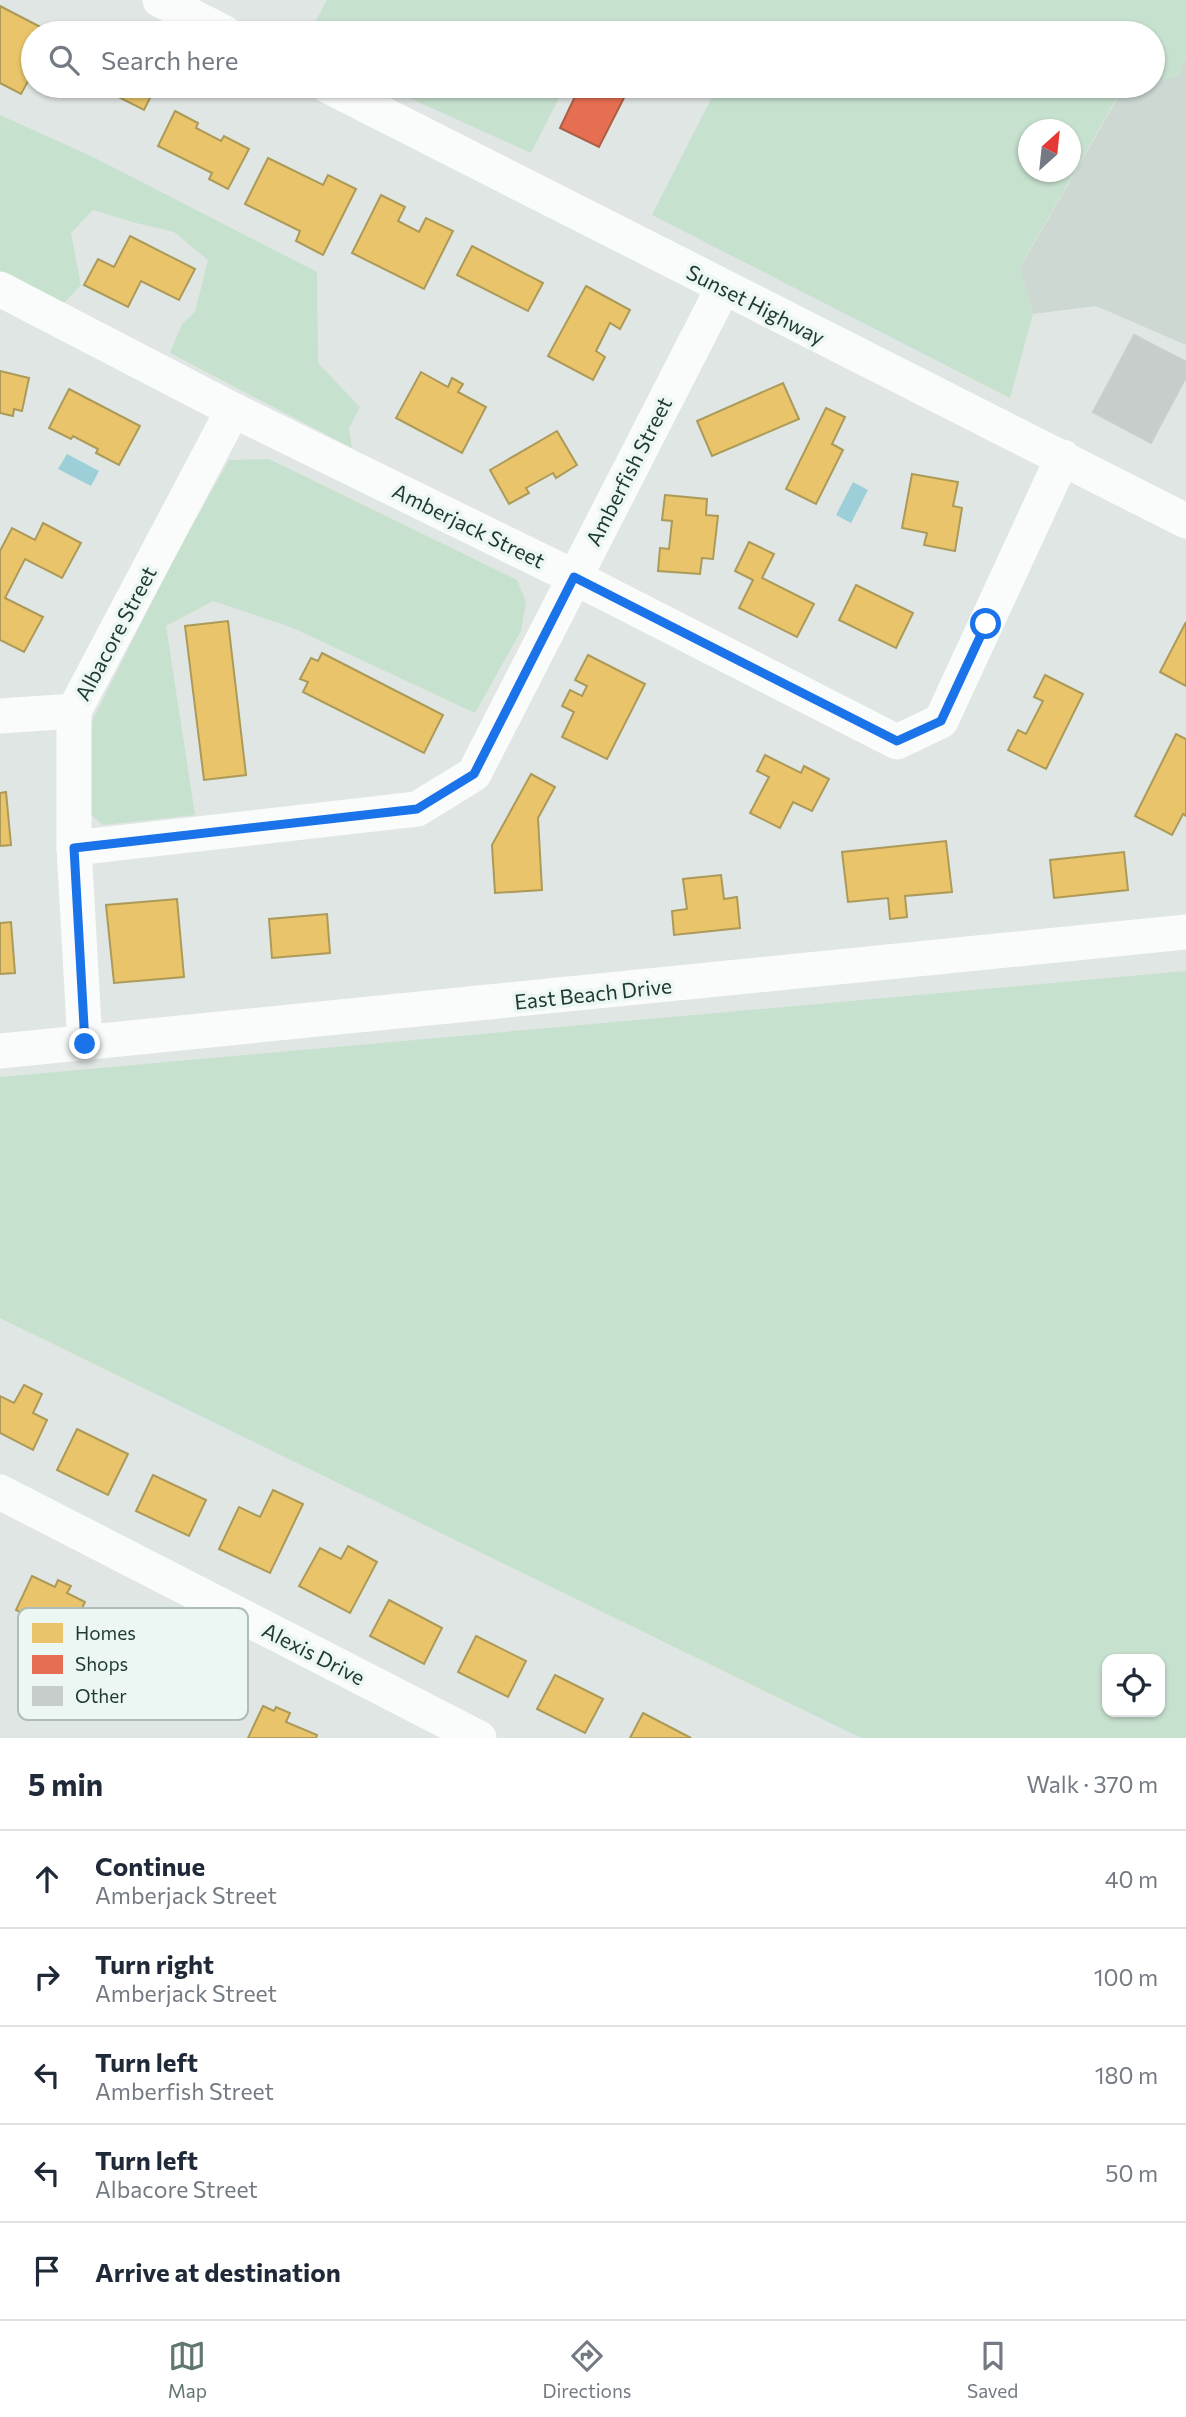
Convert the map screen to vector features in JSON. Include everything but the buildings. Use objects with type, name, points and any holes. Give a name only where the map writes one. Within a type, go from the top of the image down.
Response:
[{"type":"street","points":[[160,0],[201,21]]},
{"type":"street","name":"Sunset Highway","points":[[351,98],[1186,521]]},
{"type":"street","name":"Amberfish Street","points":[[74,848],[417,809],[474,774],[723,288]]},
{"type":"street","name":"Amberjack Street","points":[[0,289],[233,410],[574,577],[897,741],[941,721],[1063,457]]},
{"type":"street","name":"Albacore Street","points":[[85,1044],[74,848],[74,710],[233,410]]},
{"type":"street","points":[[0,716],[74,710]]},
{"type":"street","name":"East Beach Drive","points":[[0,1051],[1186,932]]},
{"type":"street","name":"Alexis Drive","points":[[0,1492],[226,1608]]},
{"type":"street","name":"Alexis Drive","points":[[248,1619],[479,1738]]},
{"type":"shaded area","points":[[1186,56],[1186,345],[1096,306],[1033,314],[1020,268],[1069,182],[1081,182],[1081,162],[1118,98],[1165,98],[1165,79],[1179,75]]},
{"type":"green space","points":[[327,0],[1186,0],[1186,56],[1179,75],[1165,79],[1165,21],[316,21]]},
{"type":"green space","points":[[410,98],[559,98],[531,153]]},
{"type":"green space","points":[[711,98],[1117,98],[1081,160],[1081,119],[1018,119],[1018,182],[1069,182],[1020,267],[1033,314],[1010,398],[652,215]]},
{"type":"green space","points":[[0,115],[93,157],[317,272],[318,363],[360,407],[349,428],[352,448],[170,353],[182,324],[195,312],[208,260],[174,232],[93,210],[71,233],[81,285],[64,303],[0,272]]},
{"type":"green space","points":[[269,459],[517,580],[526,602],[521,631],[475,713],[293,628],[213,601],[166,626],[195,815],[103,825],[80,805],[89,727],[172,562],[229,460]]},
{"type":"green space","points":[[1186,971],[1186,1738],[861,1738],[0,1318],[0,1077]]},
{"type":"water","points":[[67,454],[99,471],[91,486],[58,469]]},
{"type":"water","points":[[853,482],[868,490],[851,523],[836,515]]},
{"type":"route","points":[[85,1044],[74,848],[417,809],[474,774],[574,577],[897,741],[941,721],[986,624]]}]
